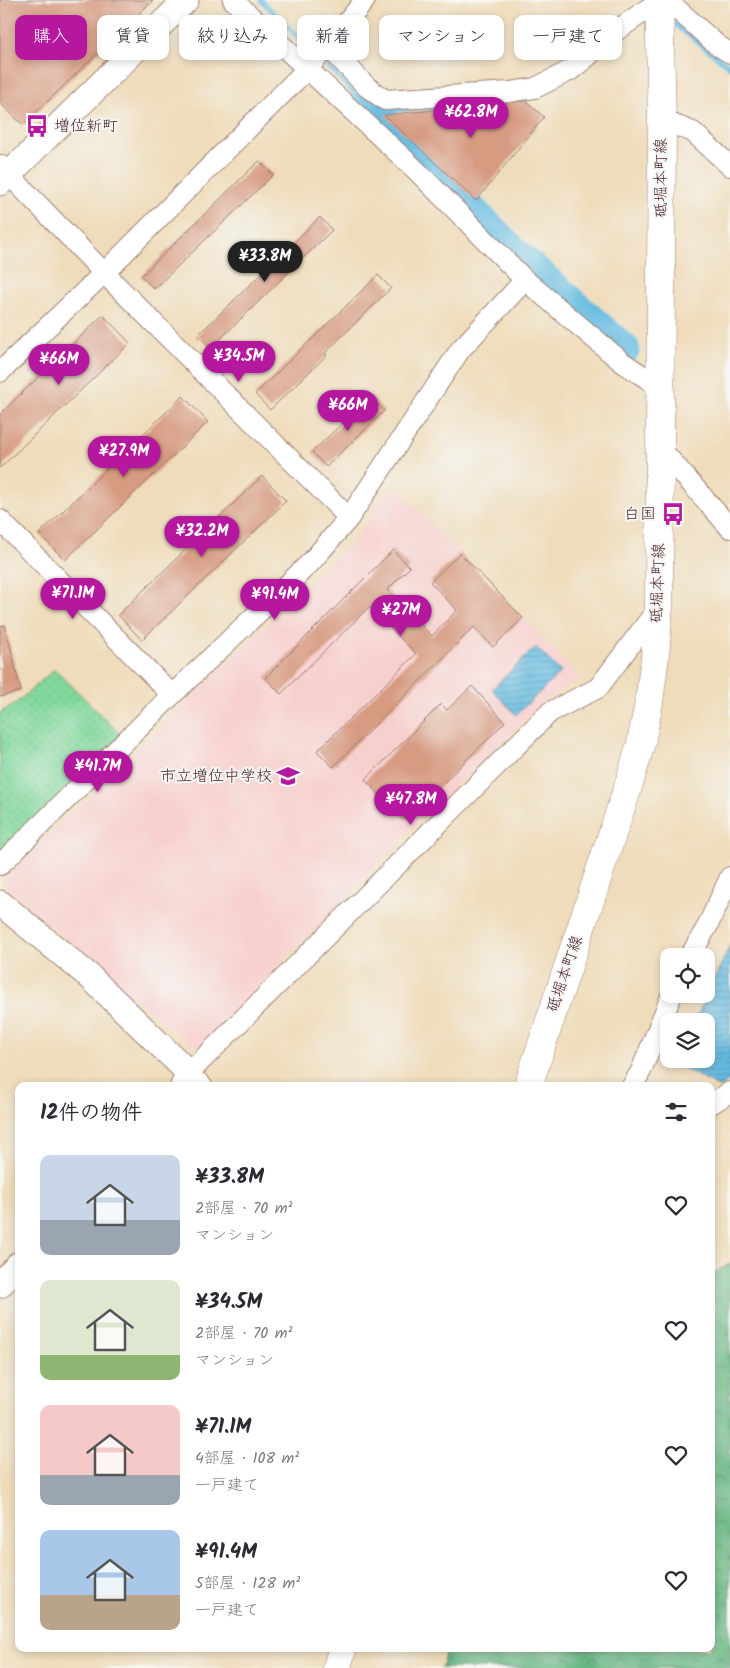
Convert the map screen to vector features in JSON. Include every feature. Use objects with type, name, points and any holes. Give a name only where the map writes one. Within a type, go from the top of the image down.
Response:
[{"type":"main road","name":"砥堀本町線","points":[[529,1082],[629,784],[641,742],[655,657],[659,607],[662,120],[659,1]]},
{"type":"main road","points":[[337,1668],[341,1652]]},
{"type":"street","points":[[186,0],[3,174],[349,518]]},
{"type":"street","points":[[233,0],[306,70],[415,169],[525,280],[622,362],[660,388]]},
{"type":"street","points":[[353,15],[365,0]]},
{"type":"street","points":[[341,60],[367,88],[385,100],[510,92],[535,88],[571,70],[613,33],[659,1],[677,9],[717,45],[730,53]]},
{"type":"street","points":[[0,372],[104,273],[315,60]]},
{"type":"street","points":[[662,120],[693,132],[730,166]]},
{"type":"street","points":[[0,865],[172,695],[311,562],[349,518],[460,350],[525,280]]},
{"type":"street","points":[[660,448],[730,528]]},
{"type":"street","points":[[0,520],[172,695]]},
{"type":"street","points":[[0,903],[90,976],[191,1082],[550,712],[598,688],[659,607]]},
{"type":"street","points":[[695,948],[730,877]]},
{"type":"street","points":[[635,1082],[641,1072],[668,1003]]},
{"type":"street","points":[[715,1101],[730,1092]]},
{"type":"street","points":[[0,1285],[15,1268]]},
{"type":"shaded area","name":"市立増位中学校","points":[[397,489],[580,677],[547,699],[387,853],[206,1044],[192,1046],[4,887],[6,876],[354,540],[389,490]]},
{"type":"green space","points":[[55,669],[121,735],[0,852],[0,713],[16,703]]},
{"type":"green space","points":[[730,1264],[730,1668],[441,1668],[446,1652],[715,1652],[715,1272]]},
{"type":"water","points":[[536,647],[561,672],[516,715],[492,689]]},
{"type":"water","points":[[730,945],[730,1080],[720,1088],[715,1085],[715,1082],[709,1082],[683,1068],[715,1068],[715,1013],[699,1013],[703,1003],[715,1003],[715,978]]},
{"type":"building","points":[[0,0],[153,0],[137,15],[97,15],[97,54],[23,125],[0,103]]},
{"type":"building","points":[[526,101],[544,117],[476,201],[384,115]]},
{"type":"building","points":[[259,161],[273,175],[154,289],[141,276]]},
{"type":"building","points":[[320,217],[332,230],[211,348],[198,335]]},
{"type":"building","points":[[378,275],[391,288],[325,353],[327,355],[270,410],[255,394]]},
{"type":"building","points":[[103,315],[130,343],[0,468],[0,414]]},
{"type":"building","points":[[183,396],[208,422],[65,560],[39,534]]},
{"type":"building","points":[[371,396],[384,411],[326,467],[312,452]]},
{"type":"building","points":[[262,476],[286,501],[142,640],[118,615]]},
{"type":"building","points":[[393,550],[410,567],[387,590],[432,636],[457,610],[430,582],[460,553],[523,618],[493,647],[474,627],[333,767],[317,751],[416,654],[369,607],[281,694],[265,678]]},
{"type":"building","points":[[5,625],[21,691],[0,697],[0,626]]},
{"type":"building","points":[[472,686],[505,722],[406,820],[365,780],[441,704],[447,710]]},
{"type":"waterway","points":[[261,0],[297,36]]},
{"type":"waterway","points":[[673,23],[730,67]]},
{"type":"waterway","points":[[322,60],[365,104],[385,111],[432,107]]},
{"type":"waterway","points":[[365,104],[514,251],[625,349]]},
{"type":"place","name":"増位新町","points":[[37,126]]},
{"type":"place","name":"白国","points":[[673,514]]},
{"type":"place","name":"市立増位中学校","points":[[288,776]]}]
